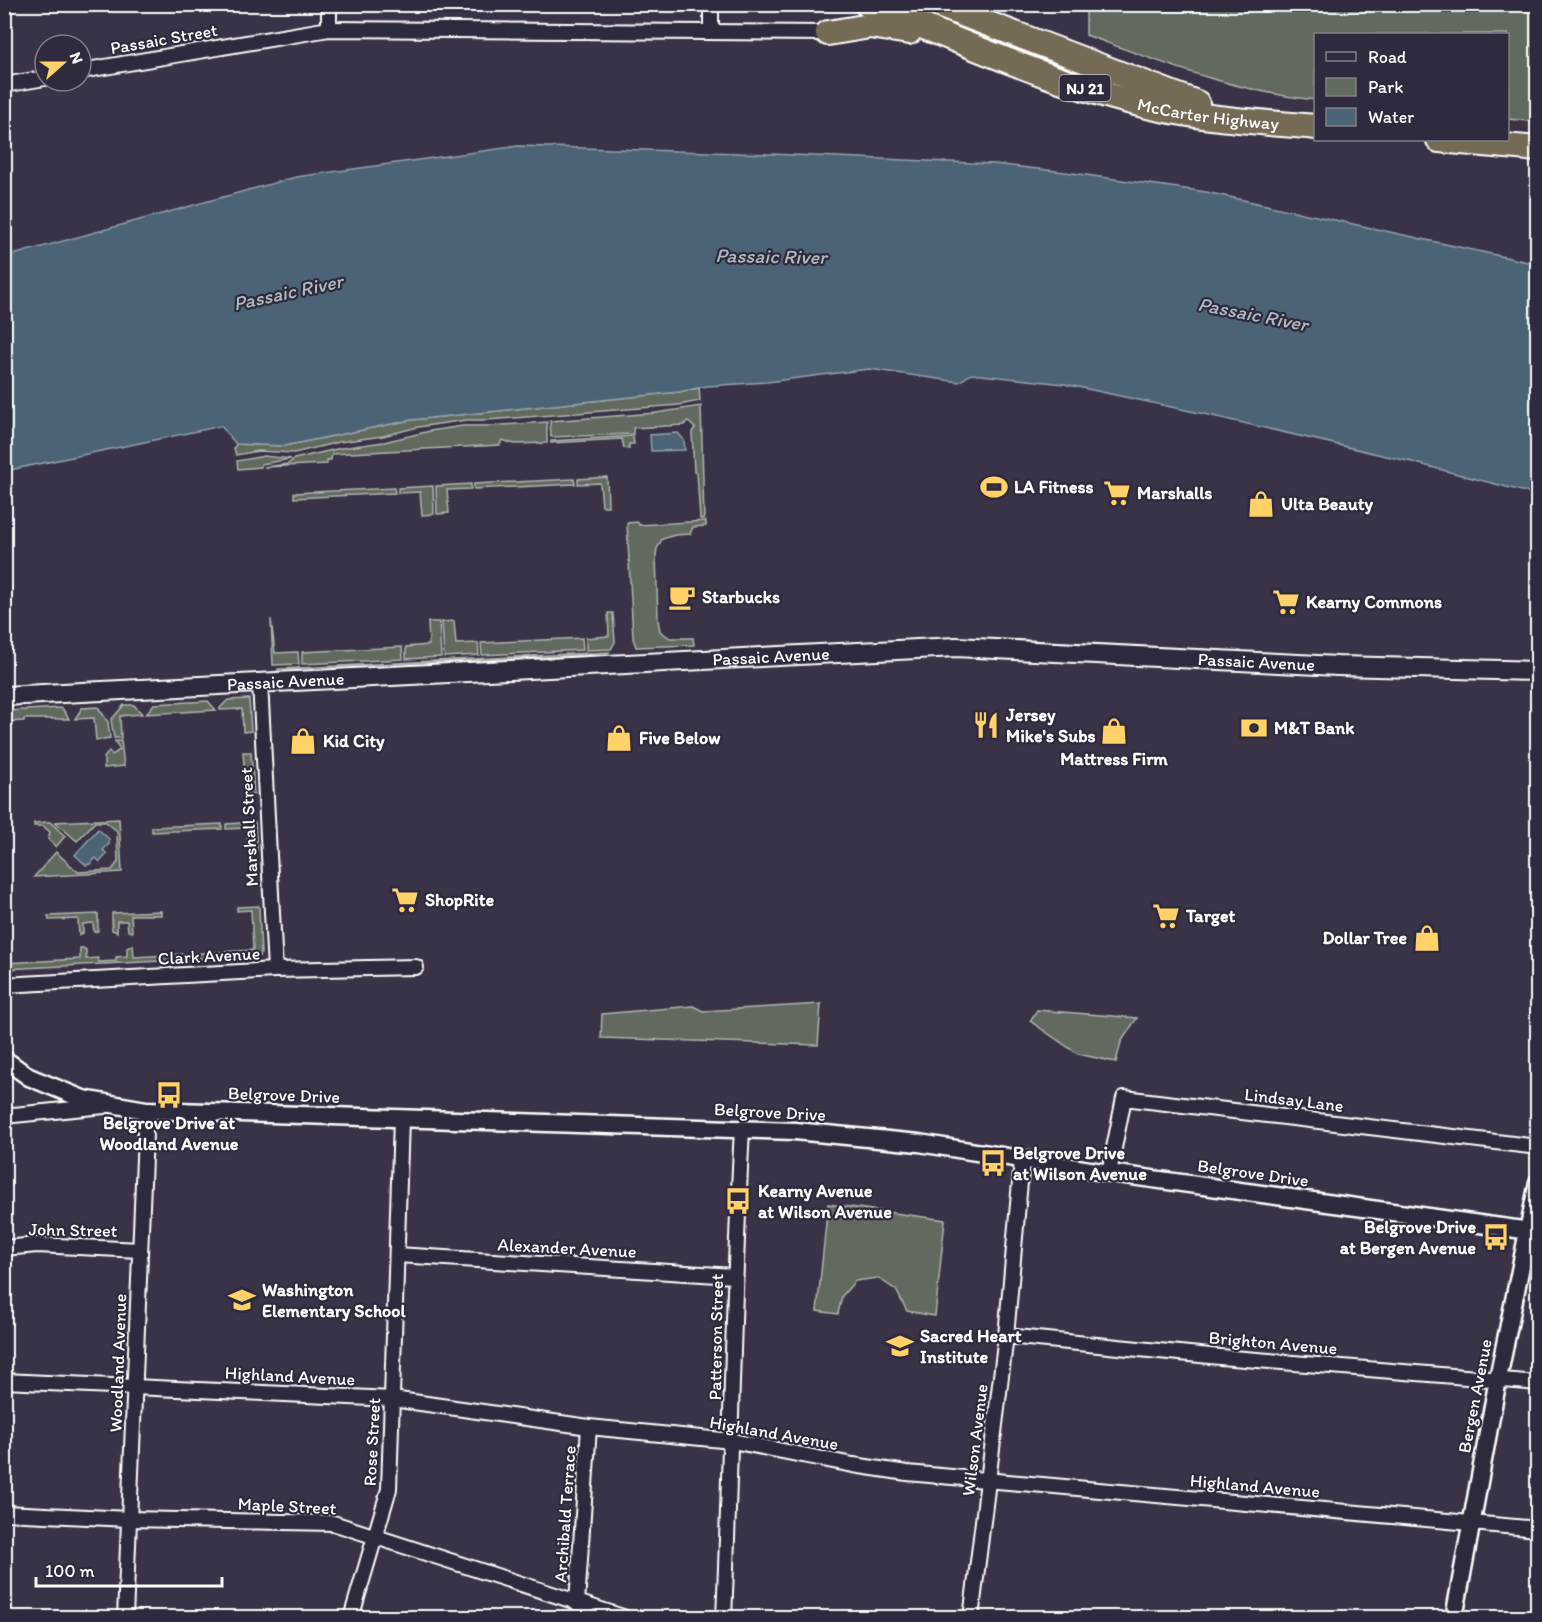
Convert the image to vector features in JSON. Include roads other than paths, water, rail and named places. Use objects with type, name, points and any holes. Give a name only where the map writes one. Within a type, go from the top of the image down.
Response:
[{"type":"highway","name":"McCarter Highway","points":[[867,4],[1085,88],[1153,107],[1186,114],[1314,127]]},
{"type":"highway","name":"McCarter Highway","points":[[936,4],[1119,75],[1223,111],[1314,127]]},
{"type":"highway","points":[[828,33],[862,27],[888,28],[986,51]]},
{"type":"highway","points":[[1450,141],[1538,149]]},
{"type":"highway","points":[[1457,141],[1538,149]]},
{"type":"main road","name":"Passaic Avenue","points":[[4,696],[956,646],[1338,666],[1538,671]]},
{"type":"street","points":[[329,4],[329,29]]},
{"type":"street","points":[[711,4],[711,32]]},
{"type":"street","name":"Passaic Street","points":[[93,69],[329,29],[828,33]]},
{"type":"street","points":[[4,85],[33,80]]},
{"type":"street","name":"Marshall Street","points":[[260,682],[275,970]]},
{"type":"street","name":"Clark Avenue","points":[[4,985],[275,970],[416,968]]},
{"type":"street","name":"Belgrove Drive","points":[[4,1059],[29,1077],[83,1099],[146,1110],[795,1131],[919,1143],[1109,1173],[1532,1231]]},
{"type":"street","name":"Lindsay Lane","points":[[1109,1173],[1124,1098],[1538,1147]]},
{"type":"street","points":[[4,1116],[117,1105]]},
{"type":"street","name":"Woodland Avenue","points":[[125,1617],[146,1110]]},
{"type":"street","name":"Rose Street","points":[[351,1617],[389,1489],[401,1119]]},
{"type":"street","name":"Patterson Street","points":[[724,1617],[732,1441],[734,1276],[742,1129]]},
{"type":"street","name":"Wilson Avenue","points":[[971,1617],[1006,1336],[1022,1160]]},
{"type":"street","name":"Bergen Avenue","points":[[1455,1617],[1498,1379],[1532,1231],[1538,1182]]},
{"type":"street","name":"John Street","points":[[4,1248],[37,1245],[140,1250]]},
{"type":"street","name":"Alexander Avenue","points":[[397,1256],[734,1276]]},
{"type":"street","name":"Brighton Avenue","points":[[1006,1336],[1220,1357],[1538,1383]]},
{"type":"street","name":"Highland Avenue","points":[[4,1381],[392,1399],[589,1427],[732,1441],[853,1465],[989,1481],[1538,1529]]},
{"type":"street","name":"Archibald Terrace","points":[[577,1603],[589,1427]]},
{"type":"street","name":"Maple Street","points":[[4,1513],[129,1519],[333,1523],[626,1617]]},
{"type":"water","name":"Passaic River","points":[[518,146],[994,164],[1065,172],[1206,192],[1537,264],[1537,495],[1412,462],[1064,384],[971,374],[959,382],[869,369],[767,382],[707,386],[679,392],[411,420],[284,446],[236,444],[221,426],[5,471],[5,257],[296,177]]},
{"type":"water","points":[[678,433],[684,440],[685,450],[651,451],[650,435]]},
{"type":"water","points":[[98,829],[109,839],[109,844],[103,850],[107,854],[100,862],[96,858],[86,865],[75,855]]},
{"type":"place","name":"LA Fitness","points":[[994,487]]},
{"type":"place","name":"Marshalls","points":[[1117,493]]},
{"type":"place","name":"Ulta Beauty","points":[[1261,504]]},
{"type":"place","name":"Starbucks","points":[[682,597]]},
{"type":"place","name":"Kearny Commons","points":[[1286,602]]},
{"type":"place","name":"Jersey Mike's Subs","points":[[986,725]]},
{"type":"place","name":"M&T Bank","points":[[1254,728]]},
{"type":"place","name":"Mattress Firm","points":[[1114,731]]},
{"type":"place","name":"Five Below","points":[[619,738]]},
{"type":"place","name":"Kid City","points":[[303,741]]},
{"type":"place","name":"ShopRite","points":[[405,900]]},
{"type":"place","name":"Target","points":[[1166,916]]},
{"type":"place","name":"Dollar Tree","points":[[1427,938]]},
{"type":"place","name":"Belgrove Drive at Woodland Avenue","points":[[169,1095]]},
{"type":"place","name":"Belgrove Drive at Wilson Avenue","points":[[993,1163]]},
{"type":"place","name":"Kearny Avenue at Wilson Avenue","points":[[738,1201]]},
{"type":"place","name":"Belgrove Drive at Bergen Avenue","points":[[1496,1237]]},
{"type":"place","name":"Washington Elementary School","points":[[242,1300]]},
{"type":"place","name":"Sacred Heart Institute","points":[[900,1346]]}]
